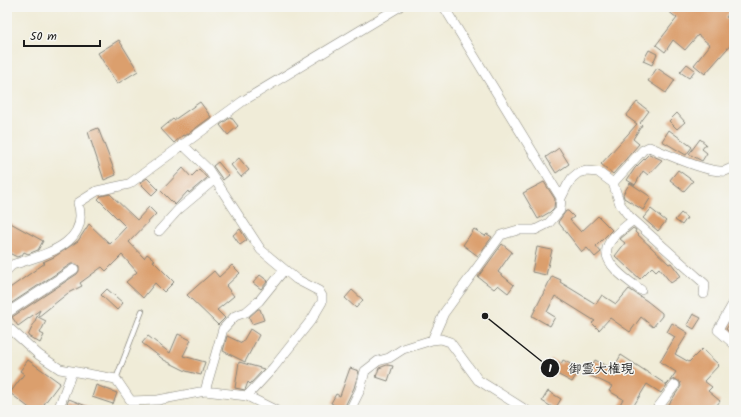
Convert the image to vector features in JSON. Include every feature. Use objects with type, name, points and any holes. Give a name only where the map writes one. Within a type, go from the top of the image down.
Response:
[{"type":"street","points":[[7,270],[12,265],[57,249],[69,240],[77,230],[80,223],[81,212],[78,203],[97,191],[129,184],[243,101],[399,7]]},
{"type":"street","points":[[444,7],[562,198]]},
{"type":"street","points":[[182,144],[204,164],[261,250],[296,279],[319,291],[322,302],[312,320],[273,368],[247,396]]},
{"type":"street","points":[[613,184],[643,150],[649,147],[688,162],[715,170],[726,171],[734,167]]},
{"type":"street","points":[[432,340],[444,313],[501,235],[518,230],[535,230],[548,223],[560,210],[562,198],[572,178],[578,173],[586,171],[598,172],[613,184],[614,191],[620,204],[633,220],[705,284],[704,294]]},
{"type":"street","points":[[160,231],[178,210],[215,179]]},
{"type":"street","points":[[633,220],[613,238],[607,247],[608,257],[619,274],[641,290]]},
{"type":"street","points":[[7,313],[74,269]]},
{"type":"street","points":[[205,391],[223,329],[235,316],[246,312],[259,301],[284,270]]},
{"type":"street","points":[[734,302],[718,330],[734,344]]},
{"type":"street","points":[[7,326],[39,355],[60,369],[116,379],[131,401],[158,400],[205,391],[247,396],[275,410]]},
{"type":"street","points":[[350,410],[360,390],[366,371],[378,361],[389,358],[403,349],[432,340],[441,339],[450,342],[478,380],[526,410]]},
{"type":"street","points":[[58,410],[72,372]]},
{"type":"street","points":[[656,410],[675,385]]},
{"type":"lane","points":[[116,379],[142,310]]},
{"type":"building","points":[[663,7],[734,7],[726,17],[734,23],[734,41],[705,74],[694,65],[710,45],[698,35],[685,50],[673,40],[665,52],[656,45],[677,18]]},
{"type":"building","points":[[119,40],[138,71],[117,84],[98,53]]},
{"type":"building","points":[[649,50],[657,54],[652,65],[643,61]]},
{"type":"building","points":[[687,64],[695,70],[689,78],[680,72]]},
{"type":"building","points":[[657,68],[675,80],[666,93],[648,81]]},
{"type":"building","points":[[200,102],[211,117],[185,136],[183,135],[174,143],[161,129],[173,119],[174,120]]},
{"type":"building","points":[[637,102],[649,111],[640,123],[642,125],[633,139],[639,144],[613,174],[601,164],[637,124],[626,116]]},
{"type":"building","points":[[677,113],[685,122],[677,129],[669,121]]},
{"type":"building","points":[[231,117],[238,126],[228,135],[220,125]]},
{"type":"building","points":[[98,128],[116,175],[104,180],[88,132]]},
{"type":"building","points":[[669,130],[692,147],[686,155],[662,141]]},
{"type":"building","points":[[700,139],[706,144],[702,149],[707,153],[702,161],[689,154]]},
{"type":"building","points":[[559,148],[569,164],[556,173],[546,157]]},
{"type":"building","points":[[649,154],[662,160],[648,175],[643,171],[635,185],[627,180],[635,168]]},
{"type":"building","points":[[239,158],[249,170],[241,177],[231,165]]},
{"type":"building","points":[[218,162],[229,175],[223,180],[213,166]]},
{"type":"building","points":[[183,168],[191,177],[199,169],[207,178],[189,193],[188,191],[175,205],[161,191]]},
{"type":"building","points":[[678,170],[693,181],[684,191],[670,180]]},
{"type":"building","points":[[147,178],[158,189],[152,195],[140,183]]},
{"type":"building","points":[[544,182],[555,199],[554,208],[538,219],[523,193]]},
{"type":"building","points":[[630,183],[651,197],[643,210],[624,198],[623,194]]},
{"type":"building","points":[[110,194],[137,220],[149,207],[156,214],[129,242],[144,258],[147,254],[155,260],[153,261],[174,282],[164,292],[155,283],[143,298],[126,282],[137,272],[122,255],[106,271],[102,267],[80,283],[82,286],[68,293],[38,317],[46,321],[40,333],[44,335],[40,343],[28,336],[40,310],[18,326],[12,317],[77,274],[79,271],[79,266],[76,264],[71,264],[7,306],[7,290],[45,263],[43,262],[54,257],[78,241],[89,224],[110,244],[126,227],[98,199],[101,196]]},
{"type":"building","points":[[651,209],[666,221],[658,231],[643,218]]},
{"type":"building","points":[[566,211],[574,217],[570,220],[581,232],[598,216],[612,230],[596,246],[601,252],[595,257],[587,248],[582,252],[558,222]]},
{"type":"building","points":[[681,213],[687,218],[682,225],[675,220]]},
{"type":"building","points":[[7,221],[43,241],[38,250],[28,254],[24,252],[22,255],[17,257],[7,252]]},
{"type":"building","points":[[633,228],[636,230],[635,232],[669,264],[671,263],[681,276],[671,283],[659,268],[656,271],[652,267],[640,279],[615,256],[625,243],[620,239]]},
{"type":"building","points":[[240,229],[247,240],[240,245],[233,235]]},
{"type":"building","points":[[474,229],[485,236],[487,234],[492,237],[478,256],[463,245]]},
{"type":"building","points":[[502,244],[512,252],[498,272],[514,285],[508,293],[498,285],[494,289],[478,277]]},
{"type":"building","points":[[537,247],[552,250],[546,275],[532,272]]},
{"type":"building","points":[[232,265],[240,273],[226,286],[234,296],[217,310],[225,318],[218,325],[187,295],[214,271],[219,277]]},
{"type":"building","points":[[260,275],[268,281],[261,289],[253,283]]},
{"type":"building","points":[[552,276],[561,280],[560,282],[596,304],[602,295],[616,304],[629,289],[662,313],[662,316],[653,327],[641,317],[630,332],[610,318],[599,330],[592,323],[595,321],[555,296],[547,312],[555,317],[550,326],[532,316]]},
{"type":"building","points":[[107,289],[123,303],[117,310],[101,295]]},
{"type":"building","points":[[352,290],[363,300],[356,308],[345,298]]},
{"type":"building","points":[[260,309],[264,320],[252,324],[249,317]]},
{"type":"building","points":[[693,314],[701,318],[694,329],[687,325]]},
{"type":"building","points":[[734,318],[734,336],[726,329]]},
{"type":"building","points":[[672,323],[688,333],[675,354],[689,362],[702,349],[719,365],[704,381],[712,387],[708,391],[720,401],[713,410],[665,410],[681,386],[680,382],[675,379],[670,381],[667,385],[676,372],[660,362],[675,337],[667,332]]},
{"type":"building","points":[[250,329],[259,335],[245,362],[223,351],[227,336],[242,343]]},
{"type":"building","points":[[178,334],[191,340],[183,356],[205,362],[201,375],[186,371],[164,360],[142,343],[148,336],[170,353]]},
{"type":"building","points":[[621,355],[667,385],[661,393],[647,384],[631,410],[617,410],[623,399],[609,391],[612,386],[587,374],[595,360],[613,369]]},
{"type":"building","points":[[551,359],[561,364],[563,360],[580,369],[572,382],[555,373],[552,377],[543,372]]},
{"type":"building","points":[[28,360],[60,383],[44,404],[52,410],[32,410],[10,393],[24,374],[20,371]]},
{"type":"building","points":[[239,362],[264,369],[250,384],[248,382],[245,390],[235,388]]},
{"type":"building","points":[[387,365],[393,366],[388,381],[376,377],[379,368]]},
{"type":"building","points":[[350,368],[359,371],[354,388],[343,410],[331,403],[336,394],[340,396]]},
{"type":"building","points":[[96,385],[117,393],[113,404],[92,397]]},
{"type":"building","points":[[548,391],[561,399],[555,409],[542,401]]},
{"type":"building","points":[[69,399],[96,410],[64,410]]},
{"type":"place","name":"御霊大権現","points":[[485,316]]}]
